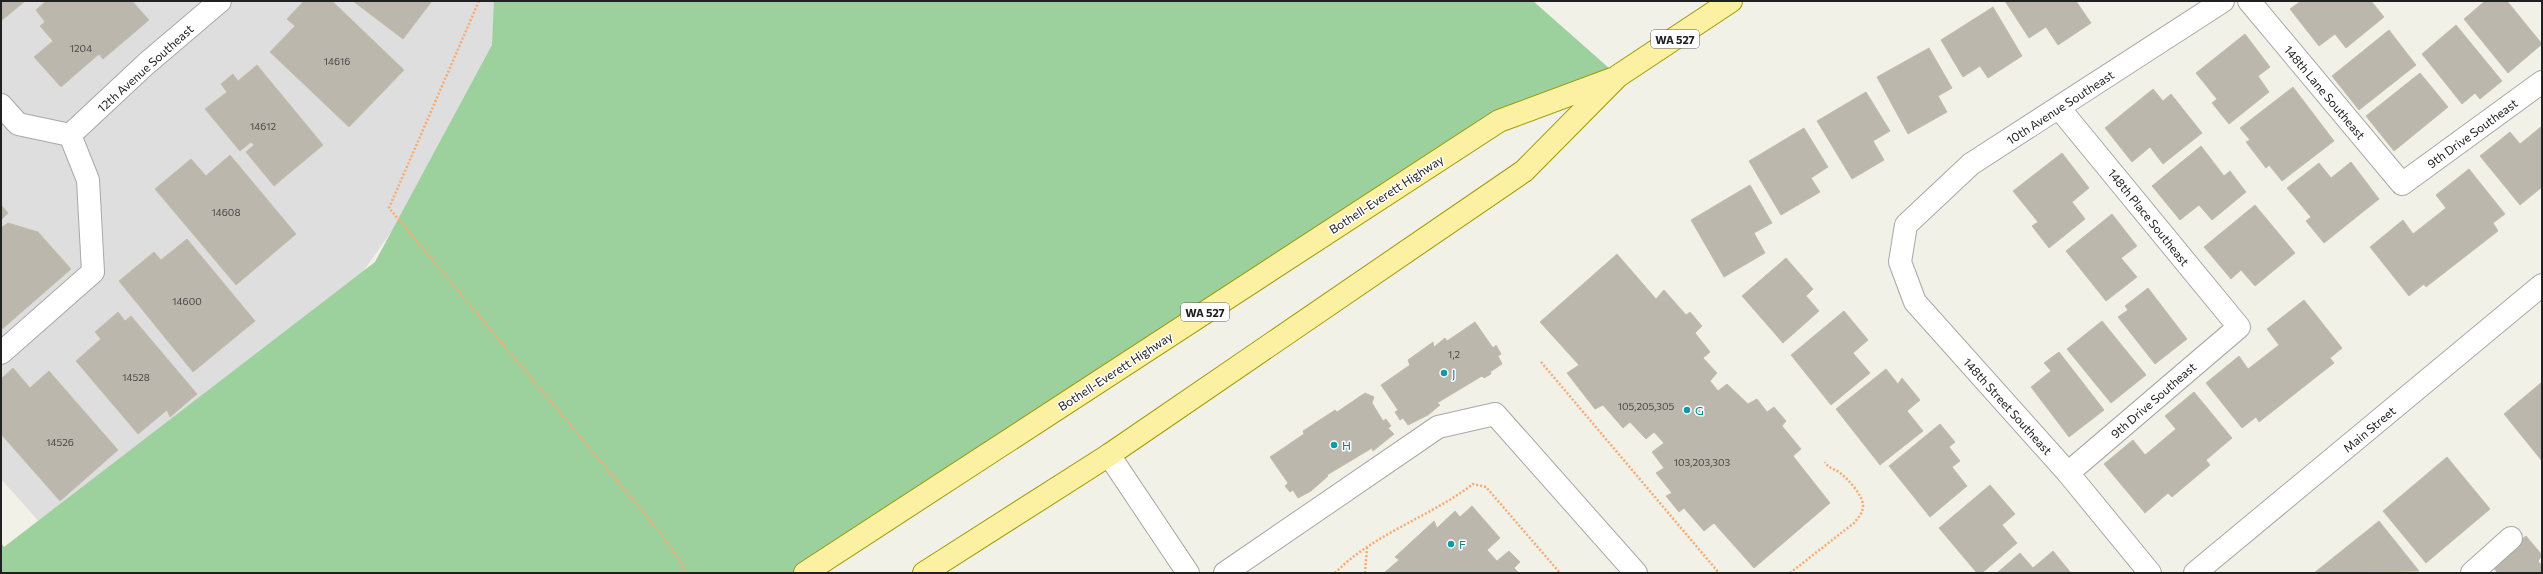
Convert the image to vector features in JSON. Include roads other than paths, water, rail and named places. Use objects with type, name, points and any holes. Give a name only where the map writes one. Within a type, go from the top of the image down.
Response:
[{"type":"main road","name":"Bothell-Everett Highway","points":[[924,573],[1109,455],[1524,171],[1618,76],[1731,1]]},
{"type":"main road","name":"Bothell-Everett Highway","points":[[805,573],[1498,121],[1618,76]]},
{"type":"street","name":"12th Avenue Southeast","points":[[70,135],[146,64],[220,1]]},
{"type":"street","name":"10th Avenue Southeast","points":[[1906,225],[1972,164],[2224,1]]},
{"type":"street","name":"148th Lane Southeast","points":[[2249,1],[2402,184]]},
{"type":"street","name":"9th Drive Southeast","points":[[2402,184],[2542,82]]},
{"type":"street","points":[[1,105],[18,124],[70,135],[88,180],[93,272],[1,353]]},
{"type":"street","name":"148th Place Southeast","points":[[2059,108],[2238,327]]},
{"type":"street","name":"148th Street Southeast","points":[[1906,225],[1900,262],[1915,302],[2068,473],[2150,573]]},
{"type":"street","name":"Main Street","points":[[2195,573],[2542,285]]},
{"type":"street","name":"9th Drive Southeast","points":[[2068,473],[2238,327]]},
{"type":"street","points":[[1225,573],[1438,427],[1494,414],[1636,573]]},
{"type":"street","points":[[1109,455],[1188,573]]},
{"type":"street","points":[[2472,573],[2511,538]]},
{"type":"place","name":"J","points":[[1444,373]]},
{"type":"place","name":"G","points":[[1687,410]]},
{"type":"place","name":"H","points":[[1334,445]]},
{"type":"place","name":"F","points":[[1451,544]]}]
